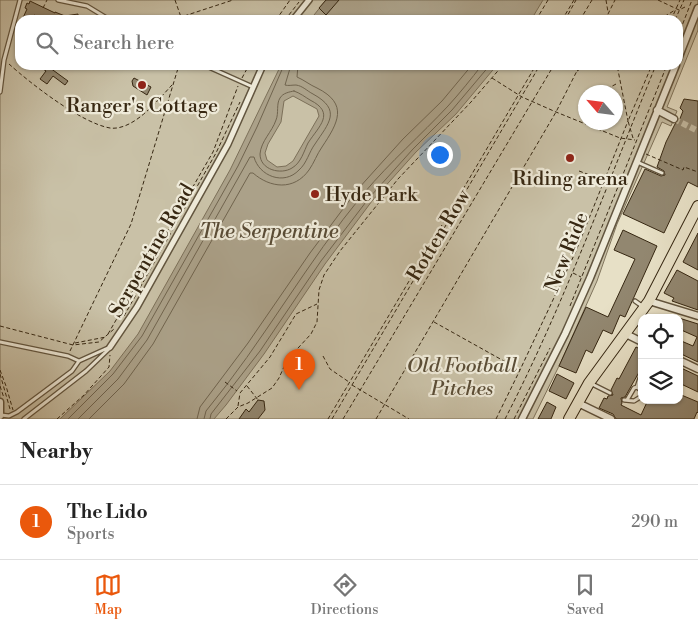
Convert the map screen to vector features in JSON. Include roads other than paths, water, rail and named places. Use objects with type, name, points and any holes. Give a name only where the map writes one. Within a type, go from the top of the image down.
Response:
[{"type":"main road","points":[[569,419],[589,383],[647,304],[698,206]]},
{"type":"street","points":[[297,15],[309,0]]},
{"type":"street","points":[[683,46],[698,8]]},
{"type":"street","name":"Serpentine Road","points":[[110,347],[122,332],[228,144],[261,70]]},
{"type":"street","points":[[522,419],[565,334],[590,278],[674,70]]},
{"type":"street","points":[[657,110],[674,119]]},
{"type":"street","points":[[647,304],[698,316]]},
{"type":"street","points":[[626,334],[638,340]]},
{"type":"street","points":[[683,362],[698,369]]},
{"type":"street","points":[[0,402],[0,416]]},
{"type":"street","points":[[578,403],[611,419]]},
{"type":"lane","points":[[16,15],[20,0]]},
{"type":"lane","points":[[58,0],[87,6],[102,15]]},
{"type":"lane","points":[[0,92],[4,60],[15,19]]},
{"type":"lane","points":[[215,70],[253,87]]},
{"type":"lane","points":[[636,161],[662,173]]},
{"type":"lane","points":[[635,301],[647,304]]},
{"type":"lane","points":[[0,342],[68,356],[79,361]]},
{"type":"lane","points":[[0,416],[12,414],[72,371],[79,361],[110,347]]},
{"type":"lane","name":"Serpentine Road","points":[[24,419],[86,371],[110,347]]},
{"type":"lane","points":[[589,383],[610,393]]},
{"type":"lane","points":[[638,384],[625,400],[638,399]]},
{"type":"water","points":[[326,0],[543,0],[534,15],[314,15]]},
{"type":"water","name":"The Serpentine","points":[[279,70],[493,70],[456,114],[416,152],[372,201],[325,264],[264,354],[214,419],[60,419],[110,371],[138,334],[230,170]],"holes":[[[293,96],[317,109],[319,116],[293,161],[286,166],[277,167],[267,160],[265,153],[281,122],[284,101]]]},
{"type":"tunnel","points":[[674,119],[698,131]]},
{"type":"place","name":"Ranger's Cottage","points":[[142,85]]},
{"type":"place","name":"Riding arena","points":[[570,158]]},
{"type":"place","name":"Hyde Park","points":[[315,194]]},
{"type":"place","name":"The Lido","points":[[299,390]]},
{"type":"park label","name":"Old Football Pitches","points":[[462,376]]}]
